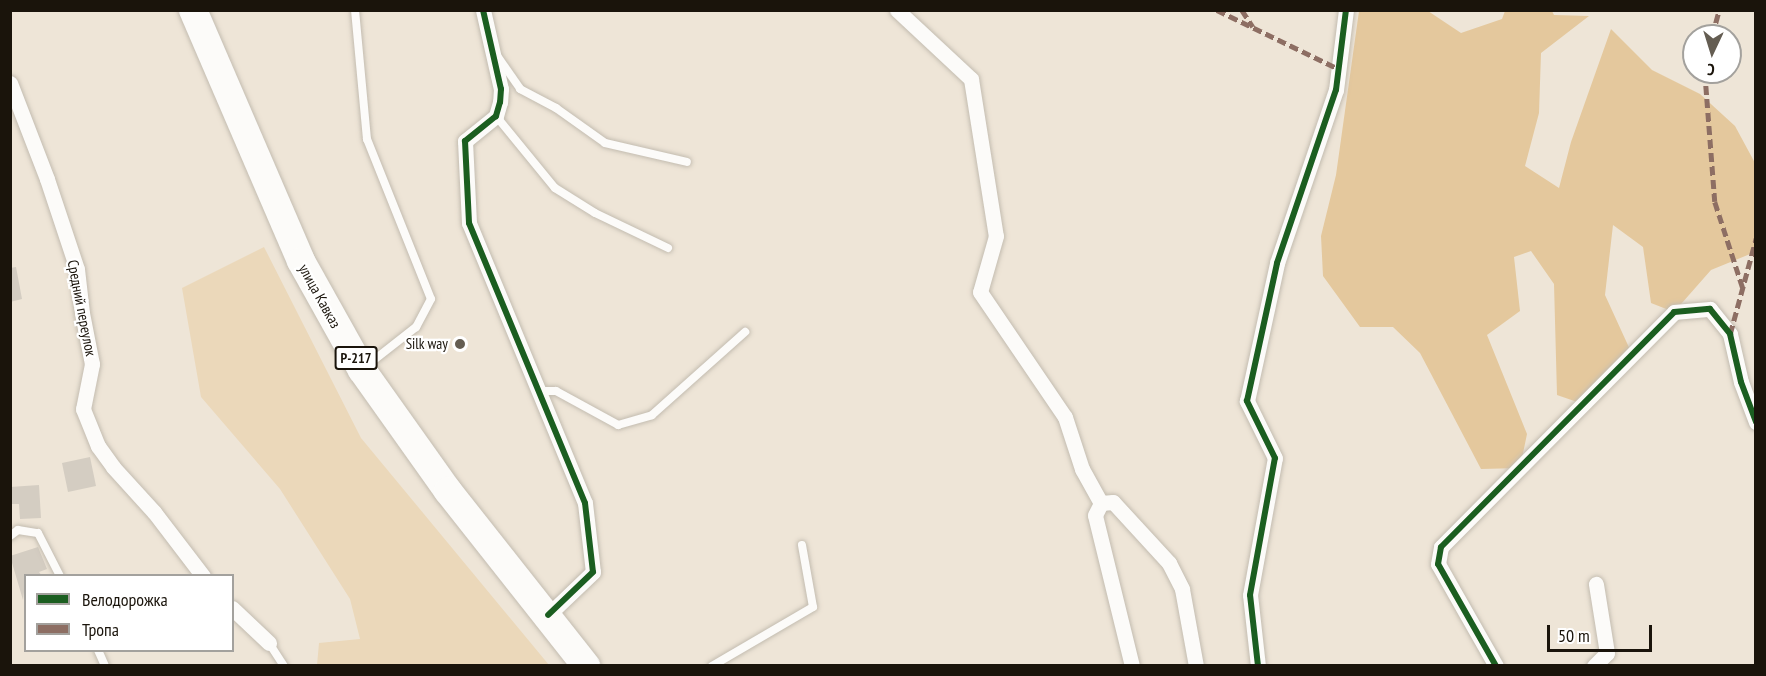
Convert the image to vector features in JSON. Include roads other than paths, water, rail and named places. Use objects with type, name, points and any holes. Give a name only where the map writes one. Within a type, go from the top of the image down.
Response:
[{"type":"highway","name":"улица Кавказ","points":[[193,10],[301,261],[362,370],[448,491],[586,666]]},
{"type":"street","points":[[483,10],[501,89],[496,116],[465,141],[469,223],[585,503],[593,572],[548,615]]},
{"type":"street","points":[[897,10],[971,79],[996,236],[980,292],[1065,417],[1082,469],[1101,504]]},
{"type":"street","points":[[1258,666],[1250,595],[1275,458],[1247,401],[1277,263],[1336,90],[1346,10]]},
{"type":"street","name":"Средний переулок","points":[[10,83],[47,179],[77,269],[82,313],[92,364],[83,409],[98,446],[113,467],[154,512],[201,574]]},
{"type":"street","points":[[1496,666],[1438,564],[1441,547],[1674,312],[1710,309],[1730,334],[1741,382],[1755,422]]},
{"type":"street","points":[[1101,504],[1113,502],[1169,563],[1182,589],[1196,666]]},
{"type":"street","points":[[1101,504],[1095,515],[1132,666]]},
{"type":"street","points":[[1594,666],[1607,652],[1596,584]]},
{"type":"street","points":[[234,610],[269,643]]},
{"type":"lane","points":[[355,10],[367,139],[430,299],[416,327],[362,370]]},
{"type":"lane","points":[[491,48],[520,89],[555,108],[605,143],[687,162]]},
{"type":"lane","points":[[496,116],[555,188],[595,213],[668,248]]},
{"type":"lane","points":[[537,391],[556,391],[618,425],[630,422],[652,415],[745,332]]},
{"type":"lane","points":[[10,536],[18,530],[38,533],[59,574]]},
{"type":"lane","points":[[712,666],[813,607],[802,545]]},
{"type":"lane","points":[[269,643],[284,666]]},
{"type":"lane","points":[[98,652],[105,666]]},
{"type":"place","name":"Silk way","points":[[460,344]]}]
